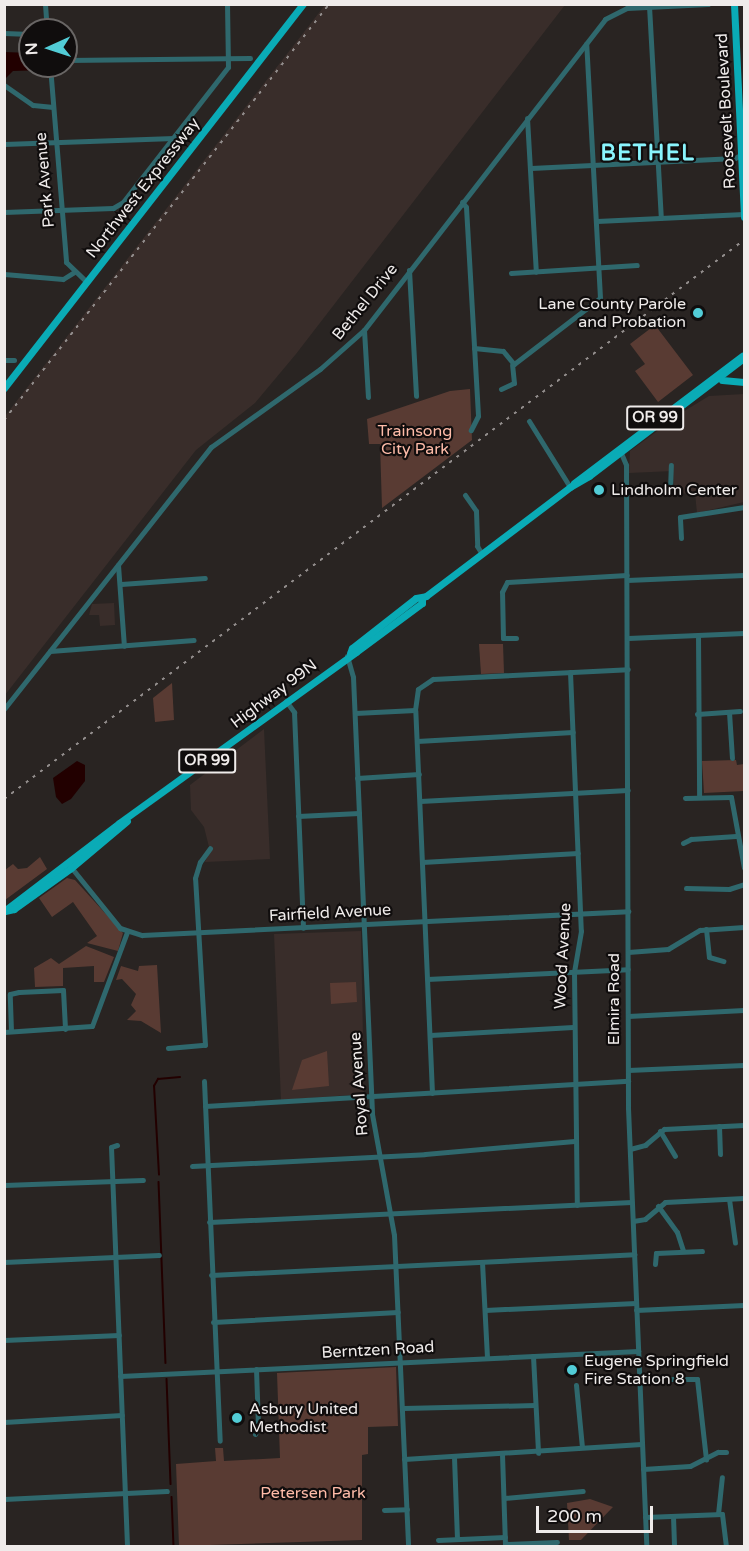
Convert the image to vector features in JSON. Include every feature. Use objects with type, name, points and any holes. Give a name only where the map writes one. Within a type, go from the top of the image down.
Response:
[{"type":"main road","name":"Northwest Expressway","points":[[4,388],[303,4]]},
{"type":"main road","name":"Roosevelt Boulevard","points":[[734,4],[741,83],[744,215]]},
{"type":"main road","name":"Highway 99N","points":[[4,912],[348,655],[422,603],[422,598],[570,487],[621,453],[717,382],[744,357]]},
{"type":"main road","name":"Highway 99N","points":[[570,487],[594,464],[744,357]]},
{"type":"main road","points":[[717,382],[744,382]]},
{"type":"street","points":[[4,212],[120,205],[223,75],[230,58],[226,4]]},
{"type":"street","name":"Bethel Drive","points":[[4,709],[216,442],[320,369],[364,330],[586,42],[613,12],[649,6],[708,4]]},
{"type":"street","points":[[649,6],[661,218]]},
{"type":"street","points":[[736,35],[744,35]]},
{"type":"street","points":[[512,364],[600,298],[586,42]]},
{"type":"street","points":[[78,60],[250,58]]},
{"type":"street","name":"Park Avenue","points":[[51,78],[66,262],[74,272]]},
{"type":"street","points":[[4,85],[33,105],[53,107]]},
{"type":"street","points":[[527,118],[536,272]]},
{"type":"street","points":[[4,144],[174,138]]},
{"type":"street","points":[[531,168],[743,154]]},
{"type":"street","points":[[462,201],[466,207],[478,421],[471,430]]},
{"type":"street","points":[[597,221],[744,215]]},
{"type":"street","points":[[511,273],[637,265]]},
{"type":"street","points":[[409,270],[416,396]]},
{"type":"street","points":[[4,274],[63,279],[74,272],[87,282]]},
{"type":"street","points":[[364,330],[368,397]]},
{"type":"street","points":[[474,348],[505,351],[512,364],[514,383],[501,389]]},
{"type":"street","points":[[4,360],[14,360]]},
{"type":"street","points":[[529,421],[570,487]]},
{"type":"street","name":"Elmira Road","points":[[621,453],[626,465],[627,493],[628,1082],[646,1546]]},
{"type":"street","points":[[627,493],[670,490],[671,465]]},
{"type":"street","points":[[465,495],[476,511],[477,546],[482,554]]},
{"type":"street","points":[[681,538],[680,517],[744,507]]},
{"type":"street","points":[[118,565],[124,646]]},
{"type":"street","points":[[516,638],[503,638],[502,592],[507,582],[744,575]]},
{"type":"street","points":[[121,584],[205,578]]},
{"type":"street","points":[[628,638],[744,633]]},
{"type":"street","points":[[698,635],[699,797]]},
{"type":"street","points":[[50,651],[194,640]]},
{"type":"street","name":"Royal Avenue","points":[[348,655],[352,669],[355,713],[371,1097],[379,1157],[393,1214],[408,1546]]},
{"type":"street","points":[[432,1093],[415,710],[418,689],[433,679],[628,669]]},
{"type":"street","name":"Wood Avenue","points":[[570,672],[581,914],[574,972],[573,1028],[577,1205]]},
{"type":"street","points":[[286,701],[294,712],[303,928]]},
{"type":"street","points":[[355,713],[415,710]]},
{"type":"street","points":[[698,714],[740,711]]},
{"type":"street","points":[[729,712],[732,758]]},
{"type":"street","points":[[417,741],[573,732]]},
{"type":"street","points":[[357,777],[419,774]]},
{"type":"street","points":[[420,801],[628,790]]},
{"type":"street","points":[[685,798],[731,796],[736,836],[744,868]]},
{"type":"street","points":[[298,816],[359,813]]},
{"type":"street","points":[[683,843],[691,839],[736,836]]},
{"type":"street","points":[[168,1048],[205,1045],[196,873],[210,848]]},
{"type":"street","points":[[422,862],[578,853]]},
{"type":"street","points":[[65,1029],[63,991],[10,993],[8,1031],[65,1029],[90,1027],[96,1022],[128,932],[113,921],[69,865]]},
{"type":"street","points":[[686,888],[729,889],[744,884]]},
{"type":"street","name":"Fairfield Avenue","points":[[128,932],[198,933],[628,911]]},
{"type":"street","points":[[628,952],[668,949],[695,931],[744,927]]},
{"type":"street","points":[[706,929],[709,957],[723,961]]},
{"type":"street","points":[[427,979],[628,969]]},
{"type":"street","points":[[628,1016],[744,1010]]},
{"type":"street","points":[[430,1035],[573,1028]]},
{"type":"street","points":[[628,1070],[744,1065]]},
{"type":"street","points":[[204,1081],[220,1441]]},
{"type":"street","points":[[205,1106],[628,1082]]},
{"type":"street","points":[[630,1149],[645,1145],[660,1131],[744,1125]]},
{"type":"street","points":[[719,1126],[720,1154]]},
{"type":"street","points":[[660,1131],[675,1156]]},
{"type":"street","points":[[192,1166],[379,1157],[574,1140]]},
{"type":"street","points":[[117,1145],[111,1147],[127,1546]]},
{"type":"street","points":[[4,1185],[143,1180]]},
{"type":"street","points":[[633,1221],[645,1219],[658,1206],[669,1202],[744,1198]]},
{"type":"street","points":[[729,1199],[735,1243]]},
{"type":"street","points":[[209,1222],[632,1202]]},
{"type":"street","points":[[658,1206],[682,1243],[683,1251]]},
{"type":"street","points":[[655,1264],[656,1253],[702,1251]]},
{"type":"street","points":[[211,1275],[634,1254]]},
{"type":"street","points":[[4,1262],[159,1255]]},
{"type":"street","points":[[482,1262],[487,1358]]},
{"type":"street","points":[[485,1310],[636,1303]]},
{"type":"street","points":[[636,1310],[744,1305]]},
{"type":"street","points":[[213,1322],[398,1312]]},
{"type":"street","points":[[4,1340],[119,1335]]},
{"type":"street","name":"Berntzen Road","points":[[120,1376],[638,1351]]},
{"type":"street","points":[[533,1356],[538,1453]]},
{"type":"street","points":[[255,1434],[258,1426],[256,1370]]},
{"type":"street","points":[[639,1379],[696,1379],[706,1459]]},
{"type":"street","points":[[576,1385],[582,1447]]},
{"type":"street","points":[[403,1408],[535,1405]]},
{"type":"street","points":[[4,1422],[122,1415]]},
{"type":"street","points":[[404,1459],[538,1453],[582,1447],[642,1444]]},
{"type":"street","points":[[643,1469],[691,1465],[726,1452]]},
{"type":"street","points":[[502,1454],[505,1545],[557,1542]]},
{"type":"street","points":[[454,1457],[457,1539]]},
{"type":"street","points":[[718,1514],[722,1477]]},
{"type":"street","points":[[4,1499],[167,1491]]},
{"type":"street","points":[[504,1498],[583,1491]]},
{"type":"street","points":[[384,1510],[407,1509]]},
{"type":"street","points":[[645,1517],[718,1514],[724,1517],[726,1546]]},
{"type":"street","points":[[673,1516],[674,1546]]},
{"type":"street","points":[[438,1540],[505,1537]]},
{"type":"shaded area","points":[[325,5],[565,5],[296,354],[255,403],[196,450],[5,695],[5,416]]},
{"type":"shaded area","points":[[5,52],[18,53],[18,71],[13,71],[5,79]]},
{"type":"shaded area","points":[[744,394],[744,502],[697,513],[695,493],[674,494],[673,471],[629,473],[630,451],[686,410],[709,396]]},
{"type":"shaded area","points":[[114,603],[115,625],[100,626],[99,615],[89,615],[92,604]]},
{"type":"shaded area","points":[[264,729],[270,859],[205,862],[210,851],[204,827],[191,810],[190,785]]},
{"type":"shaded area","points":[[77,761],[85,765],[85,781],[71,799],[62,804],[56,797],[53,778]]},
{"type":"shaded area","points":[[361,931],[364,1094],[281,1100],[274,934]]},
{"type":"green space","points":[[655,325],[693,375],[658,402],[635,371],[645,364],[630,344]]},
{"type":"green space","name":"Trainsong City Park","points":[[470,389],[472,440],[382,508],[380,444],[369,444],[367,419],[450,391]]},
{"type":"green space","points":[[479,644],[503,644],[504,673],[481,674]]},
{"type":"green space","points":[[172,683],[174,720],[155,722],[153,698]]},
{"type":"green space","points":[[736,760],[737,765],[744,764],[744,791],[704,793],[702,761]]},
{"type":"green space","points":[[40,857],[47,869],[5,900],[5,870],[13,864],[18,869],[27,868]]},
{"type":"green space","points":[[67,878],[75,880],[123,933],[118,951],[87,943],[97,936],[73,902],[52,917],[39,898]]},
{"type":"green space","points":[[86,946],[114,957],[104,982],[94,982],[94,966],[63,968],[63,986],[35,987],[34,968],[51,958],[59,964]]},
{"type":"green space","points":[[157,965],[161,1033],[141,1021],[127,1020],[136,1011],[131,1005],[136,994],[122,979],[116,980],[121,966],[138,971],[139,966]]},
{"type":"green space","points":[[356,982],[357,1002],[331,1004],[330,983]]},
{"type":"green space","points":[[327,1051],[329,1086],[292,1090],[302,1060]]},
{"type":"green space","name":"Petersen Park","points":[[396,1367],[398,1426],[368,1427],[368,1454],[362,1455],[362,1540],[179,1546],[176,1464],[216,1461],[215,1448],[223,1448],[224,1461],[280,1458],[277,1373]]},
{"type":"green space","points":[[590,1499],[613,1507],[581,1540],[569,1540],[567,1503]]},
{"type":"waterway","points":[[159,1175],[154,1086],[158,1079],[180,1077]]},
{"type":"waterway","points":[[159,1182],[166,1363]]},
{"type":"waterway","points":[[167,1379],[171,1484]]},
{"type":"waterway","points":[[172,1497],[174,1546]]},
{"type":"railway","points":[[4,420],[329,4]]},
{"type":"railway","points":[[4,799],[744,240]]},
{"type":"place","name":"Lane County Parole and Probation","points":[[698,313]]},
{"type":"place","name":"Lindholm Center","points":[[599,490]]},
{"type":"place","name":"Eugene Springfield Fire Station 8","points":[[572,1370]]},
{"type":"place","name":"Asbury United Methodist","points":[[237,1418]]},
{"type":"district","name":"BETHEL","points":[[648,154]]}]
